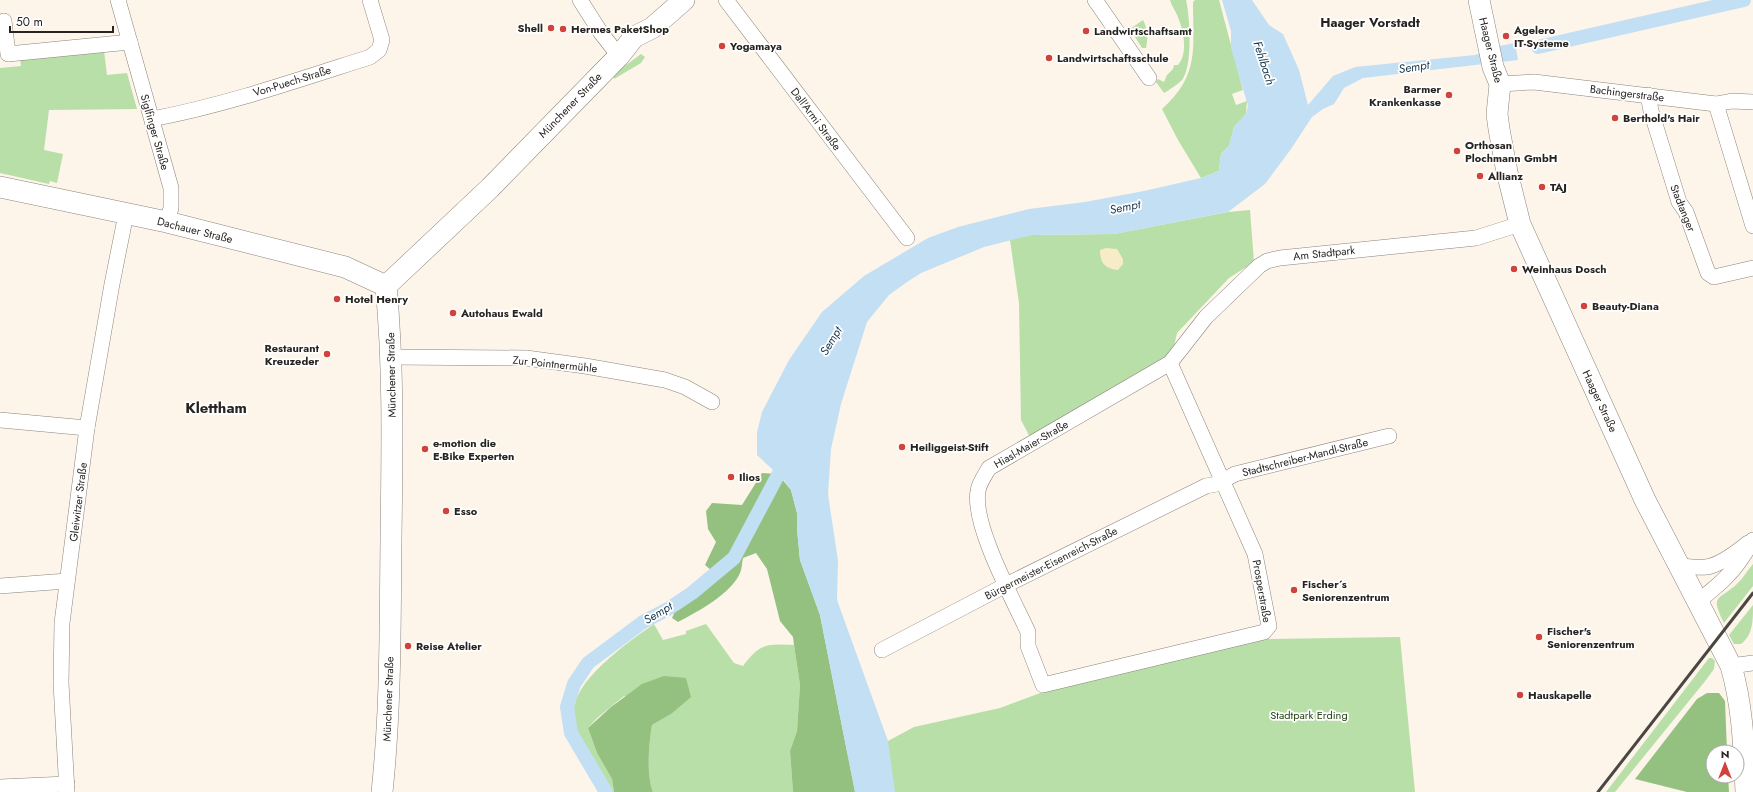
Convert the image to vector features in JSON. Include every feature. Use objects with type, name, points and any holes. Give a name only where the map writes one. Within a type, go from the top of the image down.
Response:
[{"type":"street","name":"Siglfinger Straße","points":[[118,0],[171,188],[171,208],[167,222]]},
{"type":"street","name":"Von-Puech-Straße","points":[[152,119],[180,114],[285,85],[370,57],[379,50],[382,40],[370,0]]},
{"type":"street","points":[[580,0],[619,56]]},
{"type":"street","name":"Münchener Straße","points":[[382,792],[389,692],[392,358],[386,286],[490,188],[619,56],[640,45],[652,28],[684,0]]},
{"type":"street","name":"Dall'Armi Straße","points":[[726,0],[907,238]]},
{"type":"street","points":[[1095,0],[1149,78]]},
{"type":"street","name":"Haager Straße","points":[[1479,0],[1488,44],[1497,76],[1497,114],[1499,129],[1507,172],[1520,224],[1645,500],[1731,666],[1738,688],[1743,736],[1746,792]]},
{"type":"street","points":[[4,21],[8,54],[130,42]]},
{"type":"street","name":"Bachingerstraße","points":[[1497,76],[1534,82],[1716,104],[1732,101],[1753,102]]},
{"type":"street","name":"Stadtanger","points":[[1648,95],[1651,112],[1679,202],[1686,212],[1708,273],[1714,277],[1753,268]]},
{"type":"street","points":[[1716,104],[1753,226]]},
{"type":"street","name":"Dachauer Straße","points":[[0,187],[167,222],[345,268],[366,275],[386,286]]},
{"type":"street","name":"Gleiwitzer Straße","points":[[67,788],[60,652],[67,581],[87,428],[113,277],[126,214]]},
{"type":"street","name":"Am Stadtpark","points":[[1170,363],[1206,317],[1259,266],[1267,261],[1280,258],[1476,238],[1520,224]]},
{"type":"street","name":"Zur Pointnermühle","points":[[392,358],[526,358],[585,366],[665,380],[685,387],[712,402]]},
{"type":"street","name":"Prosperstraße","points":[[1044,685],[1264,632],[1269,626],[1255,554],[1170,363]]},
{"type":"street","name":"Hiasl-Maier-Straße","points":[[1044,685],[1028,646],[1028,632],[981,526],[978,505],[978,490],[989,468],[1170,363]]},
{"type":"street","points":[[0,420],[87,428]]},
{"type":"street","name":"Stadtschreiber-Mandl-Straße","points":[[1223,481],[1235,474],[1389,436]]},
{"type":"street","name":"Bürgermeister-Eisenreich-Straße","points":[[882,650],[1006,585],[1206,486],[1223,481]]},
{"type":"street","points":[[1680,566],[1702,568],[1711,566],[1735,553],[1753,540]]},
{"type":"street","points":[[1698,602],[1710,590],[1728,576],[1739,563],[1753,540]]},
{"type":"street","points":[[0,586],[67,581]]},
{"type":"street","points":[[1731,666],[1753,663]]},
{"type":"street","points":[[0,787],[67,788]]},
{"type":"green space","points":[[1170,0],[1186,0],[1189,18],[1190,41],[1188,64],[1182,80],[1164,93],[1156,82],[1158,79],[1164,82],[1174,65],[1178,65],[1183,54],[1184,47],[1183,33]]},
{"type":"green space","points":[[1195,0],[1219,0],[1243,90],[1232,94],[1236,105],[1247,101],[1246,114],[1234,127],[1229,146],[1221,154],[1219,171],[1201,178],[1178,140],[1162,109],[1174,97],[1189,72],[1192,60],[1194,33],[1193,2]]},
{"type":"green space","points":[[1143,20],[1147,34],[1146,48],[1142,48],[1130,29]]},
{"type":"green space","points":[[104,51],[107,75],[127,73],[137,109],[49,110],[44,150],[63,154],[57,183],[50,181],[49,184],[0,173],[0,68],[21,66],[20,59]]},
{"type":"green space","points":[[641,54],[645,57],[641,63],[614,79],[614,74]]},
{"type":"green space","points":[[1250,210],[1254,262],[1229,278],[1177,333],[1171,359],[1032,441],[1021,420],[1019,303],[1010,240],[1031,235],[1114,234],[1228,212]]},
{"type":"green space","points":[[762,473],[778,474],[791,490],[797,513],[800,560],[820,615],[855,792],[793,792],[790,751],[797,731],[800,685],[793,637],[780,621],[767,569],[756,553],[743,558],[741,571],[736,581],[713,602],[678,622],[672,618],[677,607],[718,576],[705,565],[716,542],[708,529],[706,511],[712,503],[742,505]]},
{"type":"green space","points":[[1753,564],[1753,586],[1724,623],[1717,607],[1718,599],[1737,584]]},
{"type":"green space","points":[[1753,605],[1752,627],[1750,632],[1741,644],[1734,644],[1729,635]]},
{"type":"green space","points":[[654,624],[663,640],[686,634],[686,631],[706,624],[734,663],[743,666],[754,653],[765,646],[794,645],[800,685],[797,731],[790,751],[793,792],[653,792],[649,777],[649,750],[652,725],[671,714],[624,696],[597,718],[588,728],[597,753],[612,779],[614,792],[605,786],[585,754],[576,732],[574,710],[577,698],[584,685],[606,661]]},
{"type":"green space","name":"Stadtpark Erding","points":[[1400,637],[1415,792],[855,792],[847,752],[888,741],[914,727],[1000,708],[1043,692],[1266,639]]},
{"type":"green space","points":[[1709,658],[1712,658],[1715,661],[1714,669],[1706,680],[1615,792],[1606,792]]},
{"type":"green space","points":[[664,676],[686,678],[691,697],[671,714],[652,725],[649,750],[649,777],[653,792],[614,792],[612,779],[597,753],[588,728],[611,707],[642,684]]},
{"type":"green space","points":[[1707,693],[1719,693],[1725,701],[1727,744],[1705,744],[1705,784],[1728,784],[1729,792],[1687,792],[1635,779],[1697,699]]},
{"type":"sand","points":[[1106,248],[1117,249],[1123,259],[1123,264],[1118,270],[1107,267],[1102,262],[1100,250]]},
{"type":"water","name":"Fehlbach","points":[[1222,0],[1252,0],[1269,25],[1283,34],[1299,70],[1308,105],[1333,76],[1355,67],[1475,55],[1499,46],[1515,43],[1518,60],[1363,78],[1344,88],[1334,104],[1323,109],[1312,117],[1265,184],[1228,212],[1114,234],[1032,235],[984,247],[921,273],[889,295],[867,322],[841,404],[831,449],[828,494],[838,561],[837,600],[888,741],[895,792],[855,792],[820,615],[800,560],[797,513],[791,490],[784,480],[757,455],[757,432],[762,412],[789,360],[822,312],[864,276],[928,238],[958,227],[1029,209],[1085,202],[1144,191],[1201,178],[1219,171],[1221,154],[1229,146],[1234,127],[1246,114],[1248,106],[1231,48],[1231,31]]},
{"type":"waterway","name":"Sempt","points":[[1538,47],[1744,0]]},
{"type":"waterway","name":"Sempt","points":[[606,792],[571,733],[567,707],[574,684],[588,663],[643,622],[668,609],[692,593],[734,558],[787,458]]},
{"type":"railway","points":[[1598,792],[1753,593]]},
{"type":"place","name":"Shell","points":[[551,28]]},
{"type":"place","name":"Hermes PaketShop","points":[[563,29]]},
{"type":"place","name":"Landwirtschaftsamt","points":[[1086,31]]},
{"type":"place","name":"Agelero IT-Systeme","points":[[1506,36]]},
{"type":"place","name":"Yogamaya","points":[[722,46]]},
{"type":"place","name":"Landwirtschaftsschule","points":[[1049,58]]},
{"type":"place","name":"Barmer Krankenkasse","points":[[1449,95]]},
{"type":"place","name":"Berthold's Hair","points":[[1615,118]]},
{"type":"place","name":"Orthosan Plochmann GmbH","points":[[1457,151]]},
{"type":"place","name":"Allianz","points":[[1480,176]]},
{"type":"place","name":"TAJ","points":[[1542,187]]},
{"type":"place","name":"Weinhaus Dosch","points":[[1514,269]]},
{"type":"place","name":"Hotel Henry","points":[[337,299]]},
{"type":"place","name":"Beauty-Diana","points":[[1584,306]]},
{"type":"place","name":"Autohaus Ewald","points":[[453,313]]},
{"type":"place","name":"Restaurant Kreuzeder","points":[[327,354]]},
{"type":"place","name":"Heiliggeist-Stift","points":[[902,447]]},
{"type":"place","name":"e-motion die E-Bike Experten","points":[[425,449]]},
{"type":"place","name":"Ilios","points":[[731,477]]},
{"type":"place","name":"Esso","points":[[446,511]]},
{"type":"place","name":"Fischer´s Seniorenzentrum","points":[[1294,590]]},
{"type":"place","name":"Fischer's Seniorenzentrum","points":[[1539,637]]},
{"type":"place","name":"Reise Atelier","points":[[408,646]]},
{"type":"place","name":"Hauskapelle","points":[[1520,695]]},
{"type":"district","name":"Haager Vorstadt","points":[[1370,22]]},
{"type":"district","name":"Klettham","points":[[216,408]]}]
